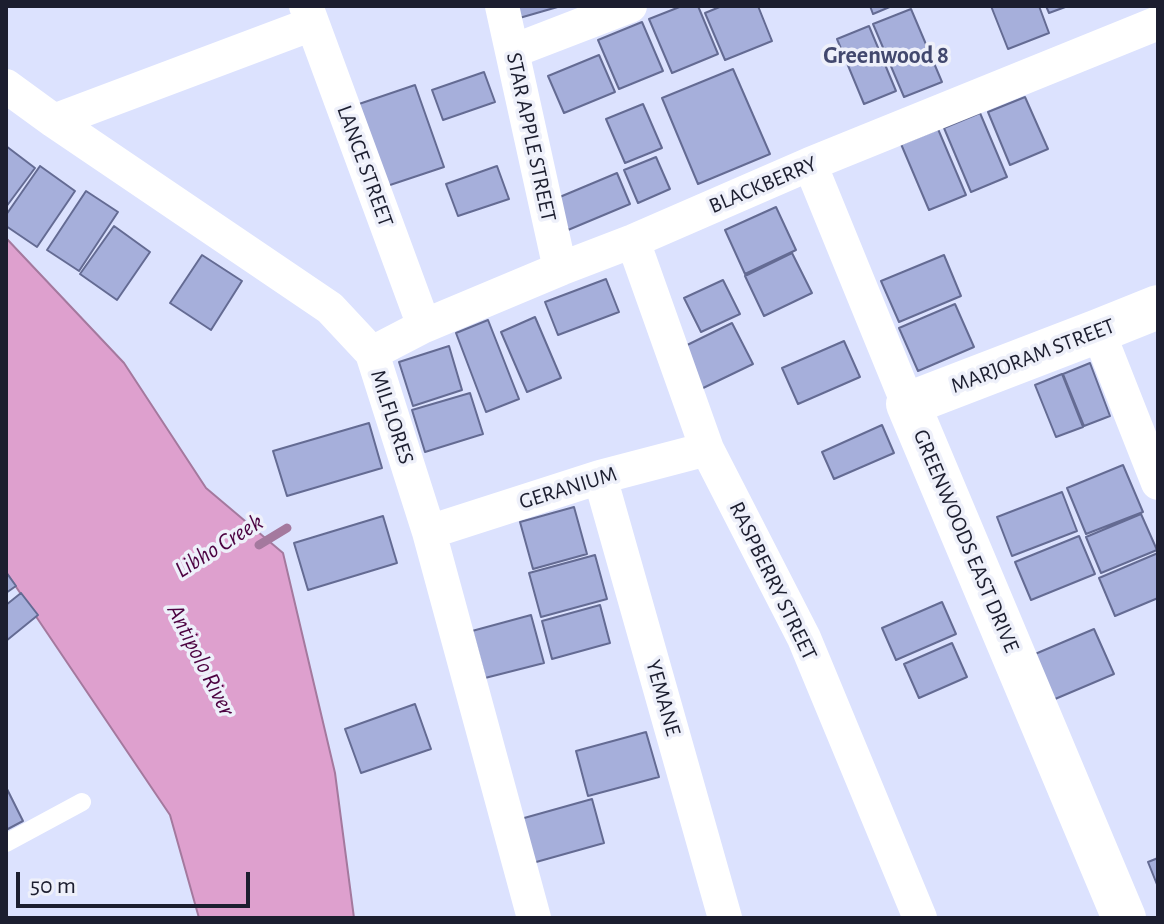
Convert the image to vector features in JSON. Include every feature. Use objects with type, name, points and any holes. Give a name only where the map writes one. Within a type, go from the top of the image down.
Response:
[{"type":"street","name":"STAR APPLE STREET","points":[[502,6],[560,269]]},
{"type":"street","points":[[513,51],[630,6]]},
{"type":"street","points":[[54,121],[309,15]]},
{"type":"street","name":"LANCE STREET","points":[[309,15],[424,326]]},
{"type":"street","name":"BLACKBERRY","points":[[372,353],[424,326],[633,241],[1145,19]]},
{"type":"street","name":"MILFLORES","points":[[6,86],[330,308],[372,353],[429,532],[534,918]]},
{"type":"street","name":"GREENWOODS EAST DRIVE","points":[[810,164],[1124,918]]},
{"type":"street","name":"RASPBERRY STREET","points":[[633,241],[707,449],[804,638],[920,918]]},
{"type":"street","name":"MARJORAM STREET","points":[[908,404],[1158,307]]},
{"type":"street","points":[[1098,331],[1158,483]]},
{"type":"street","name":"GERANIUM","points":[[429,532],[600,477],[707,449]]},
{"type":"street","name":"YEMANE","points":[[600,477],[725,918]]},
{"type":"lane","points":[[6,843],[82,802]]},
{"type":"water","name":"Antipolo River","points":[[6,238],[124,363],[206,488],[283,553],[335,773],[354,918],[199,918],[170,815],[6,572]]},
{"type":"building","points":[[512,6],[561,6],[516,19]]},
{"type":"building","points":[[682,6],[698,6],[718,54],[672,73],[649,19]]},
{"type":"building","points":[[722,6],[758,6],[772,41],[725,60],[705,13]]},
{"type":"building","points":[[870,6],[892,6],[873,14]]},
{"type":"building","points":[[991,6],[1039,6],[1049,33],[1008,49]]},
{"type":"building","points":[[1046,6],[1068,6],[1049,13]]},
{"type":"building","points":[[911,9],[942,82],[904,97],[873,24]]},
{"type":"building","points":[[642,22],[663,71],[619,89],[598,40]]},
{"type":"building","points":[[869,26],[896,91],[864,104],[837,39]]},
{"type":"building","points":[[599,55],[615,92],[564,113],[548,76]]},
{"type":"building","points":[[733,69],[770,154],[698,184],[662,98]]},
{"type":"building","points":[[484,72],[495,102],[443,120],[432,90]]},
{"type":"building","points":[[415,85],[444,167],[384,187],[356,105]]},
{"type":"building","points":[[1025,97],[1048,149],[1010,165],[988,112]]},
{"type":"building","points":[[643,104],[662,148],[625,163],[606,119]]},
{"type":"building","points":[[980,113],[1007,177],[971,192],[944,128]]},
{"type":"building","points":[[938,129],[966,195],[929,210],[901,144]]},
{"type":"building","points":[[6,146],[35,168],[6,207]]},
{"type":"building","points":[[656,157],[670,189],[638,203],[624,170]]},
{"type":"building","points":[[40,166],[75,191],[37,247],[6,226],[6,215]]},
{"type":"building","points":[[497,166],[509,199],[458,216],[446,184]]},
{"type":"building","points":[[617,173],[630,204],[568,230],[555,199]]},
{"type":"building","points":[[86,191],[118,212],[79,271],[47,250]]},
{"type":"building","points":[[776,207],[796,250],[745,274],[725,230]]},
{"type":"building","points":[[114,226],[150,252],[117,300],[80,274]]},
{"type":"building","points":[[792,253],[812,293],[764,316],[745,276]]},
{"type":"building","points":[[202,255],[242,281],[211,330],[170,303]]},
{"type":"building","points":[[944,255],[961,296],[899,322],[881,281]]},
{"type":"building","points":[[606,279],[619,312],[558,335],[545,302]]},
{"type":"building","points":[[723,280],[740,314],[701,332],[684,298]]},
{"type":"building","points":[[955,304],[974,347],[918,371],[899,328]]},
{"type":"building","points":[[535,317],[561,378],[527,392],[501,332]]},
{"type":"building","points":[[488,320],[519,399],[486,412],[456,333]]},
{"type":"building","points":[[732,323],[753,364],[699,390],[679,349]]},
{"type":"building","points":[[844,341],[860,377],[798,404],[782,368]]},
{"type":"building","points":[[449,346],[462,390],[413,406],[399,362]]},
{"type":"building","points":[[1090,363],[1110,416],[1084,426],[1063,374]]},
{"type":"building","points":[[1062,374],[1083,427],[1056,437],[1035,385]]},
{"type":"building","points":[[470,393],[483,434],[425,452],[412,410]]},
{"type":"building","points":[[369,423],[382,468],[287,496],[273,451]]},
{"type":"building","points":[[882,425],[894,453],[834,479],[822,452]]},
{"type":"building","points":[[1123,465],[1143,512],[1086,534],[1067,488]]},
{"type":"building","points":[[1062,492],[1077,531],[1012,556],[997,517]]},
{"type":"building","points":[[574,507],[587,554],[533,569],[520,522]]},
{"type":"building","points":[[1141,514],[1157,550],[1101,573],[1086,537]]},
{"type":"building","points":[[383,516],[397,563],[308,590],[294,543]]},
{"type":"building","points":[[1079,536],[1095,574],[1031,600],[1015,562]]},
{"type":"building","points":[[1158,553],[1158,598],[1115,616],[1099,578]]},
{"type":"building","points":[[595,555],[607,599],[541,617],[529,573]]},
{"type":"building","points":[[6,572],[16,586],[6,593]]},
{"type":"building","points":[[21,593],[38,615],[6,641],[6,605]]},
{"type":"building","points":[[942,602],[956,634],[896,660],[882,628]]},
{"type":"building","points":[[600,605],[610,643],[552,659],[542,621]]},
{"type":"building","points":[[531,615],[544,663],[485,678],[472,631]]},
{"type":"building","points":[[1094,629],[1114,674],[1048,702],[1028,657]]},
{"type":"building","points":[[952,643],[967,677],[919,698],[904,664]]},
{"type":"building","points":[[415,704],[431,749],[361,773],[345,729]]},
{"type":"building","points":[[646,732],[659,777],[588,796],[576,751]]},
{"type":"building","points":[[6,787],[23,821],[6,830]]},
{"type":"building","points":[[592,799],[604,843],[529,864],[517,820]]},
{"type":"building","points":[[1158,858],[1158,887],[1148,862]]},
{"type":"waterway","name":"Libho Creek","points":[[259,545],[287,528]]},
{"type":"district","name":"Greenwood 8","points":[[886,56]]}]
